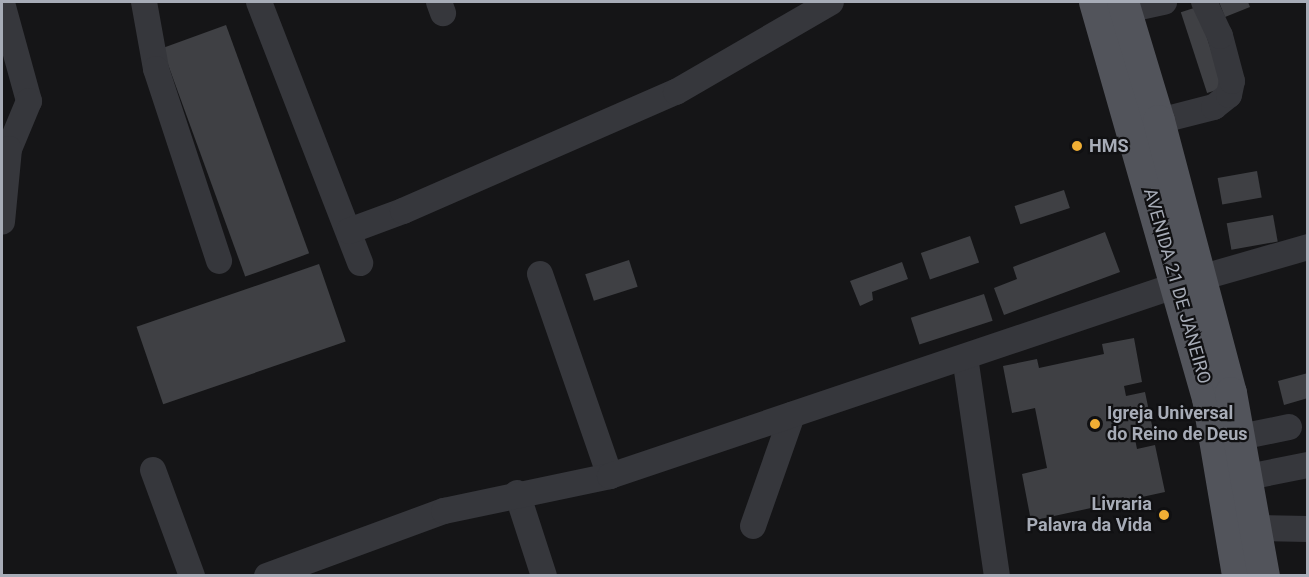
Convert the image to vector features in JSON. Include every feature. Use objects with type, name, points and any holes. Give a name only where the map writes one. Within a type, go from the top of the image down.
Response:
[{"type":"main road","name":"AVENIDA 21 DE JANEIRO","points":[[1095,2],[1240,437],[1264,576]]},
{"type":"main road","name":"AVENIDA 21 DE JANEIRO","points":[[1124,6],[1159,121],[1239,576]]},
{"type":"street","points":[[144,2],[156,69],[219,261]]},
{"type":"street","points":[[259,2],[360,263]]},
{"type":"street","points":[[349,231],[403,211],[676,92],[831,2]]},
{"type":"street","points":[[1124,6],[1164,2]]},
{"type":"street","points":[[1159,121],[1214,107],[1229,95],[1232,81],[1220,36],[1204,2]]},
{"type":"street","points":[[2,3],[29,101],[9,149],[2,222]]},
{"type":"street","points":[[267,576],[444,511],[517,493],[610,476],[1188,281],[1308,247]]},
{"type":"street","points":[[540,274],[610,476]]},
{"type":"street","points":[[965,357],[997,576]]},
{"type":"street","points":[[753,526],[792,415]]},
{"type":"street","points":[[1240,437],[1289,427]]},
{"type":"street","points":[[1248,477],[1308,465]]},
{"type":"street","points":[[153,470],[192,576]]},
{"type":"street","points":[[517,493],[544,576]]},
{"type":"street","points":[[1256,528],[1308,529]]},
{"type":"building","points":[[1219,2],[1248,2],[1250,7],[1225,17]]},
{"type":"building","points":[[1197,7],[1223,88],[1207,93],[1181,12]]},
{"type":"building","points":[[226,25],[309,253],[245,277],[162,48]]},
{"type":"building","points":[[1257,171],[1262,198],[1222,205],[1218,178]]},
{"type":"building","points":[[1064,190],[1070,208],[1020,224],[1015,206]]},
{"type":"building","points":[[1273,215],[1278,242],[1231,250],[1227,223]]},
{"type":"building","points":[[1105,232],[1120,272],[1004,315],[994,288],[1017,279],[1013,267]]},
{"type":"building","points":[[970,236],[979,262],[930,279],[921,253]]},
{"type":"building","points":[[629,260],[638,287],[594,301],[585,274]]},
{"type":"building","points":[[902,262],[908,279],[872,292],[873,300],[860,306],[850,281]]},
{"type":"building","points":[[319,264],[346,342],[163,404],[137,327]]},
{"type":"building","points":[[984,294],[993,321],[919,344],[911,318]]},
{"type":"building","name":"Igreja Universal do Reino de Deus","points":[[1134,338],[1142,382],[1124,386],[1126,396],[1145,392],[1154,435],[1135,439],[1137,449],[1155,445],[1165,492],[1031,521],[1022,474],[1047,468],[1035,408],[1012,413],[1003,366],[1037,359],[1039,368],[1104,354],[1102,344]]},
{"type":"building","points":[[1308,373],[1308,398],[1284,405],[1278,381]]},
{"type":"place","name":"HMS","points":[[1077,146]]},
{"type":"place","name":"Igreja Universal do Reino de Deus","points":[[1095,424]]},
{"type":"place","name":"Livraria Palavra da Vida","points":[[1164,515]]}]
